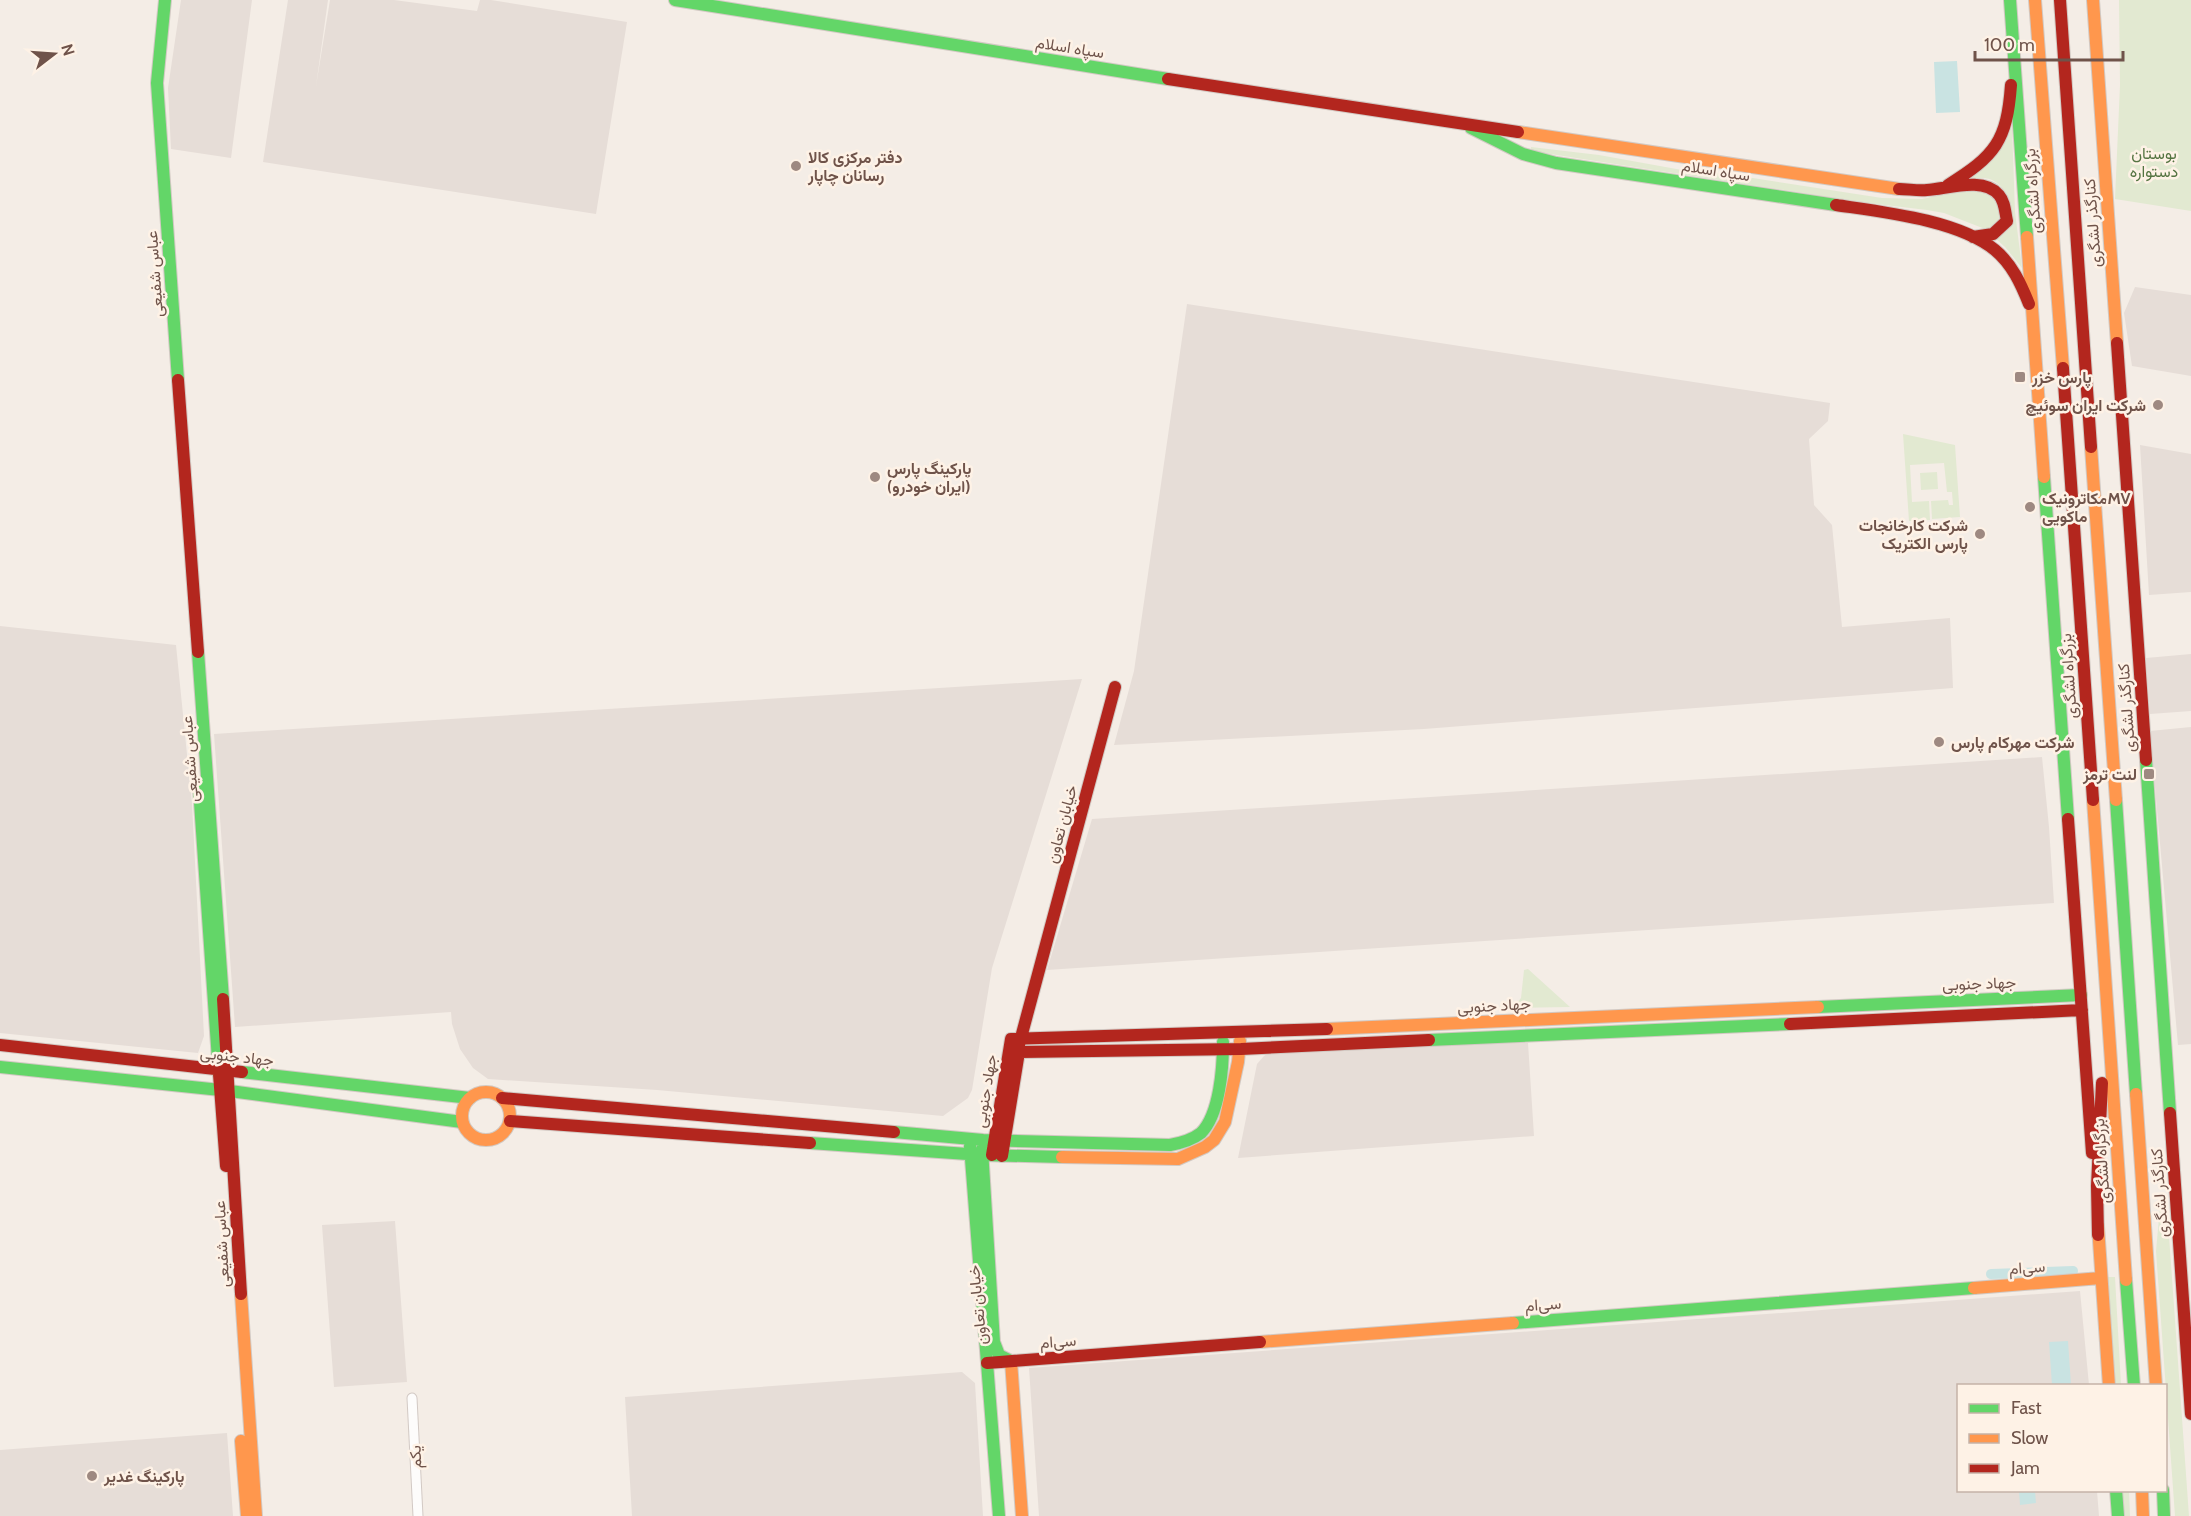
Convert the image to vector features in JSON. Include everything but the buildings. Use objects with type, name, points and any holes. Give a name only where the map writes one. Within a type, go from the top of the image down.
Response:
[{"type":"main road","name":"عباس شفیعی","points":[[160,0],[152,83],[256,1516]]},
{"type":"main road","name":"عباس شفیعی","points":[[165,0],[157,83],[223,1071]]},
{"type":"main road","name":"سپاه اسلام","points":[[675,0],[1233,90],[1900,189],[1926,191],[1978,184],[1988,186],[2004,200],[2007,221],[2000,230],[1991,235],[1973,237]]},
{"type":"main road","points":[[2010,0],[2109,1384]]},
{"type":"main road","name":"بزرگراه لشگری","points":[[2035,0],[2134,1384]]},
{"type":"main road","points":[[2060,0],[2156,1384]]},
{"type":"main road","name":"کنارگذر لشگری","points":[[2093,0],[2191,1414]]},
{"type":"main road","points":[[2099,90],[2101,0]]},
{"type":"main road","points":[[1942,189],[1981,164],[1993,152],[2005,131],[2010,106],[2013,30]]},
{"type":"main road","name":"سپاه اسلام","points":[[1460,122],[1523,154],[1556,163],[1854,208],[1941,226],[1973,237],[1988,245],[2005,259],[2024,290],[2033,313]]},
{"type":"main road","name":"خیابان تعاون","points":[[1019,1046],[1115,687]]},
{"type":"main road","name":"جهاد جنوبی","points":[[1019,1046],[1240,1033],[2081,995]]},
{"type":"main road","points":[[2098,1235],[2097,1186],[2106,1007]]},
{"type":"main road","name":"جهاد جنوبی","points":[[987,1140],[1011,1039],[1019,1046],[1224,1049],[2082,1010]]},
{"type":"main road","points":[[510,1121],[987,1155],[1178,1159],[1199,1152],[1215,1140],[1227,1120],[1240,1048],[1240,1033]]},
{"type":"main road","points":[[1223,1034],[1224,1049]]},
{"type":"main road","name":"جهاد جنوبی","points":[[0,1045],[470,1098]]},
{"type":"main road","name":"جهاد جنوبی","points":[[502,1098],[987,1140],[1170,1145],[1191,1140],[1204,1129],[1215,1112],[1224,1049]]},
{"type":"main road","points":[[0,1067],[225,1091],[462,1122]]},
{"type":"main road","name":"عباس شفیعی","points":[[225,1091],[239,1410],[247,1516]]},
{"type":"main road","points":[[482,1092],[492,1092],[502,1098],[508,1105],[510,1121],[499,1137],[486,1141],[468,1134],[462,1122],[461,1112],[465,1102],[482,1092]]},
{"type":"main road","points":[[987,1140],[987,1155]]},
{"type":"main road","points":[[987,1140],[987,1155]]},
{"type":"main road","name":"خیابان تعاون","points":[[987,1155],[994,1341],[999,1355],[1011,1361]]},
{"type":"main road","name":"خیابان تعاون","points":[[987,1155],[987,1363],[999,1516]]},
{"type":"main road","name":"سی‌ام","points":[[987,1363],[2101,1278]]},
{"type":"main road","points":[[1011,1361],[1022,1516]]},
{"type":"main road","points":[[2116,1492],[2118,1516]]},
{"type":"main road","points":[[2142,1492],[2143,1516]]},
{"type":"main road","points":[[2163,1492],[2164,1516]]},
{"type":"street","name":"یکم","points":[[412,1398],[418,1516]]},
{"type":"shaded area","points":[[181,0],[252,0],[231,158],[171,149],[168,88]]},
{"type":"shaded area","points":[[288,0],[328,0],[316,86],[330,0],[394,0],[477,11],[480,0],[491,0],[627,22],[596,214],[263,162]]},
{"type":"shaded area","points":[[2135,287],[2191,295],[2191,376],[2132,366],[2124,313]]},
{"type":"shaded area","points":[[1187,304],[1830,403],[1828,421],[1809,439],[1814,505],[1832,525],[1842,627],[1950,618],[1953,688],[1424,729],[1114,745],[1134,671]]},
{"type":"shaded area","points":[[2140,445],[2191,454],[2191,592],[2149,595]]},
{"type":"shaded area","points":[[0,626],[176,645],[192,804],[204,1036],[198,1053],[0,1033]]},
{"type":"shaded area","points":[[2191,654],[2191,711],[2150,714],[2146,658]]},
{"type":"shaded area","points":[[1082,679],[992,968],[972,1090],[968,1098],[943,1116],[657,1090],[488,1079],[473,1068],[460,1049],[452,1024],[451,1012],[235,1027],[214,734]]},
{"type":"shaded area","points":[[2191,727],[2191,1044],[2178,1045],[2150,731]]},
{"type":"shaded area","points":[[2042,757],[2054,903],[1047,970],[1092,819]]},
{"type":"shaded area","points":[[1528,1043],[1534,1136],[1238,1158],[1257,1064],[1272,1051],[1424,1044]]},
{"type":"shaded area","points":[[395,1221],[407,1382],[334,1387],[322,1225]]},
{"type":"shaded area","points":[[2080,1291],[2089,1384],[1957,1384],[1957,1492],[2097,1492],[2099,1516],[1039,1516],[1029,1368]]},
{"type":"shaded area","points":[[962,1372],[975,1383],[983,1516],[632,1516],[625,1397]]},
{"type":"shaded area","name":"پارکینگ غدیر","points":[[227,1433],[233,1516],[0,1516],[0,1450]]},
{"type":"green space","name":"بوستان دستواره","points":[[2119,0],[2191,0],[2191,211],[2115,199],[2120,85]]},
{"type":"green space","points":[[2012,126],[2015,212],[2022,268],[1995,238],[2009,227],[2011,218],[2012,209],[2005,192],[2000,185],[1989,179],[1963,180],[1980,171],[1994,159]]},
{"type":"green space","points":[[1531,147],[1599,155],[1682,170],[1727,174],[1882,198],[1922,199],[1982,188],[1996,197],[2002,220],[1996,228],[1985,229],[1944,213],[1531,151]]},
{"type":"green space","points":[[1903,434],[1955,445],[1960,517],[1932,519],[1931,501],[1948,500],[1949,505],[1953,505],[1952,492],[1947,492],[1944,463],[1910,465],[1912,502],[1929,501],[1930,520],[1909,521]]},
{"type":"green space","points":[[1937,472],[1938,489],[1921,490],[1920,473]]},
{"type":"green space","points":[[1528,969],[1570,1007],[1513,1008],[1521,998],[1524,970]]},
{"type":"green space","points":[[2166,1194],[2189,1516],[2175,1516],[2156,1251],[2160,1207]]},
{"type":"green space","points":[[2104,1277],[2115,1277],[2121,1384],[2112,1384]]},
{"type":"green space","points":[[2120,1492],[2129,1492],[2130,1516],[2122,1516]]},
{"type":"water","points":[[1957,61],[1960,112],[1936,113],[1934,62]]},
{"type":"water","points":[[2068,1341],[2071,1384],[2052,1384],[2049,1342]]},
{"type":"water","points":[[2019,1492],[2035,1492],[2036,1503],[2020,1505]]},
{"type":"waterway","points":[[1991,1274],[2073,1271]]},
{"type":"traffic: fast","points":[[165,0],[157,83],[178,380]]},
{"type":"traffic: fast","points":[[675,0],[1168,79]]},
{"type":"traffic: fast","points":[[2010,0],[2027,237]]},
{"type":"traffic: fast","points":[[1471,128],[1523,154],[1556,163],[1836,205]]},
{"type":"traffic: fast","points":[[2044,477],[2068,819]]},
{"type":"traffic: fast","points":[[198,652],[223,999]]},
{"type":"traffic: fast","points":[[2146,760],[2170,1113]]},
{"type":"traffic: fast","points":[[199,788],[219,1074]]},
{"type":"traffic: fast","points":[[2116,800],[2136,1094]]},
{"type":"traffic: fast","points":[[1818,1007],[2081,995]]},
{"type":"traffic: fast","points":[[1429,1040],[1790,1024]]},
{"type":"traffic: fast","points":[[894,1132],[983,1140],[1170,1145],[1182,1142],[1201,1133],[1212,1114],[1221,1077],[1223,1042]]},
{"type":"traffic: fast","points":[[0,1067],[230,1091],[462,1122]]},
{"type":"traffic: fast","points":[[242,1072],[470,1098]]},
{"type":"traffic: fast","points":[[810,1143],[982,1155],[1062,1157]]},
{"type":"traffic: fast","points":[[970,1146],[999,1516]]},
{"type":"traffic: fast","points":[[982,1149],[994,1342],[999,1355],[1011,1361]]},
{"type":"traffic: fast","points":[[2126,1280],[2134,1384]]},
{"type":"traffic: fast","points":[[1513,1323],[1974,1288]]},
{"type":"traffic: fast","points":[[2116,1492],[2118,1516]]},
{"type":"traffic: fast","points":[[2163,1492],[2164,1516]]},
{"type":"traffic: slow","points":[[2035,0],[2063,368]]},
{"type":"traffic: slow","points":[[2093,0],[2117,343]]},
{"type":"traffic: slow","points":[[1518,132],[1899,189]]},
{"type":"traffic: slow","points":[[2027,237],[2044,477]]},
{"type":"traffic: slow","points":[[2091,447],[2116,800]]},
{"type":"traffic: slow","points":[[2093,800],[2126,1280]]},
{"type":"traffic: slow","points":[[1327,1029],[1818,1007]]},
{"type":"traffic: slow","points":[[1062,1157],[1178,1159],[1205,1147],[1214,1140],[1225,1122],[1238,1062],[1240,1041]]},
{"type":"traffic: slow","points":[[481,1092],[491,1092],[506,1102],[510,1116],[509,1125],[500,1136],[491,1140],[481,1140],[466,1130],[462,1121],[462,1111],[472,1096],[481,1092]]},
{"type":"traffic: slow","points":[[2136,1094],[2156,1384]]},
{"type":"traffic: slow","points":[[2098,1226],[2109,1384]]},
{"type":"traffic: slow","points":[[1974,1288],[2101,1278]]},
{"type":"traffic: slow","points":[[241,1294],[256,1516]]},
{"type":"traffic: slow","points":[[1260,1342],[1513,1323]]},
{"type":"traffic: slow","points":[[1011,1361],[1022,1516]]},
{"type":"traffic: slow","points":[[241,1441],[247,1516]]},
{"type":"traffic: slow","points":[[2142,1492],[2143,1516]]},
{"type":"traffic: jam","points":[[2060,0],[2091,447]]},
{"type":"traffic: jam","points":[[1168,79],[1518,132]]},
{"type":"traffic: jam","points":[[1948,185],[1977,165],[1996,145],[2006,120],[2011,85]]},
{"type":"traffic: jam","points":[[1899,189],[1924,190],[1964,185],[1984,186],[1992,189],[1999,195],[2005,207],[2007,221],[1993,234],[1973,237]]},
{"type":"traffic: jam","points":[[1836,205],[1941,224],[1979,240],[1995,250],[2011,268],[2029,304]]},
{"type":"traffic: jam","points":[[2117,343],[2146,760]]},
{"type":"traffic: jam","points":[[2063,368],[2093,800]]},
{"type":"traffic: jam","points":[[178,380],[198,652]]},
{"type":"traffic: jam","points":[[1019,1045],[1115,687]]},
{"type":"traffic: jam","points":[[2068,819],[2092,1153]]},
{"type":"traffic: jam","points":[[223,999],[241,1294]]},
{"type":"traffic: jam","points":[[1790,1024],[2082,1010]]},
{"type":"traffic: jam","points":[[992,1155],[1011,1039],[1327,1029]]},
{"type":"traffic: jam","points":[[1002,1156],[1019,1052],[1241,1049],[1429,1040]]},
{"type":"traffic: jam","points":[[0,1045],[242,1072]]},
{"type":"traffic: jam","points":[[219,1074],[226,1166]]},
{"type":"traffic: jam","points":[[2098,1235],[2097,1186],[2102,1083]]},
{"type":"traffic: jam","points":[[502,1098],[894,1132]]},
{"type":"traffic: jam","points":[[2170,1113],[2191,1414]]},
{"type":"traffic: jam","points":[[510,1121],[810,1143]]},
{"type":"traffic: jam","points":[[987,1363],[1260,1342]]},
{"type":"place","name":"دفتر مرکزی کالا رسانان چاپار","points":[[796,166]]},
{"type":"place","name":"پارس خزر","points":[[2020,377]]},
{"type":"place","name":"شرکت ایران سوئیچ","points":[[2158,405]]},
{"type":"place","name":"پارکینگ پارس (ایران خودرو)","points":[[875,477]]},
{"type":"place","name":"مکاترونیکMV ماکویی","points":[[2030,507]]},
{"type":"place","name":"شرکت کارخانجات پارس الکتریک","points":[[1980,534]]},
{"type":"place","name":"شرکت مهرکام پارس","points":[[1939,742]]},
{"type":"place","name":"لنت ترمز","points":[[2149,774]]},
{"type":"place","name":"پارکینگ غدیر","points":[[92,1476]]}]
